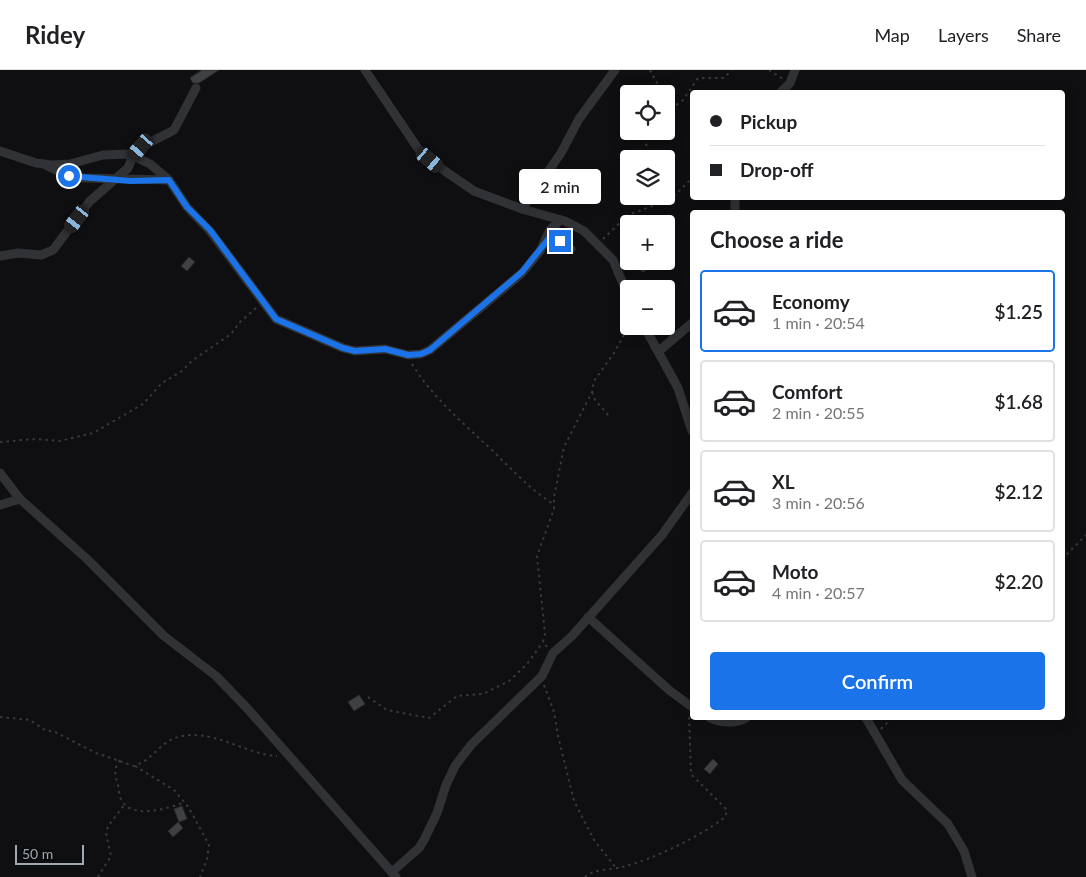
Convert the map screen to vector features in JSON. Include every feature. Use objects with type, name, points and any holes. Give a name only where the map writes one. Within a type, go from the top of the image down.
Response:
[{"type":"street","points":[[365,70],[418,150],[474,191],[522,209],[577,226],[596,241],[612,260],[621,280]]},
{"type":"street","points":[[522,209],[561,153],[579,119],[615,70]]},
{"type":"street","points":[[783,90],[790,83],[795,70]]},
{"type":"street","points":[[0,256],[18,253],[32,255],[49,252],[90,201],[128,168],[141,147],[174,130],[196,88]]},
{"type":"street","points":[[0,151],[44,165],[69,176],[117,178],[131,181],[169,180]]},
{"type":"street","points":[[44,165],[70,164],[104,155],[126,154],[134,156],[155,168],[169,180],[187,207],[210,230],[272,315],[281,322],[304,329],[343,348],[368,352],[385,349],[408,355],[421,354],[430,350],[499,293],[531,262],[546,240],[550,230],[560,220]]},
{"type":"street","points":[[546,240],[550,237],[571,249]]},
{"type":"street","points":[[659,351],[690,326]]},
{"type":"street","points":[[649,335],[678,388],[690,425]]},
{"type":"street","points":[[0,473],[20,499],[87,559],[164,636],[216,676],[394,874],[419,848],[424,840],[437,813],[446,785],[455,766],[471,745],[542,676],[553,653],[662,535],[690,496]]},
{"type":"street","points":[[0,505],[20,499]]},
{"type":"street","points":[[588,617],[669,690],[690,706]]},
{"type":"street","points":[[718,720],[726,722],[742,720]]},
{"type":"street","points":[[867,720],[902,780],[948,824],[964,852],[972,877]]},
{"type":"path","points":[[650,70],[657,85]]},
{"type":"path","points":[[675,106],[683,100],[698,78],[724,78],[732,70]]},
{"type":"path","points":[[769,70],[790,83]]},
{"type":"path","points":[[675,195],[690,180]]},
{"type":"path","points":[[596,241],[608,235],[634,212],[654,205]]},
{"type":"path","points":[[0,442],[35,439],[60,441],[93,433],[143,404],[162,383],[182,371],[193,360],[231,334],[254,309],[265,304]]},
{"type":"path","points":[[368,697],[387,710],[429,718],[457,696],[483,694],[509,681],[527,664],[543,642],[545,634],[537,556],[554,505],[564,447],[592,392],[594,382],[624,335]]},
{"type":"path","points":[[408,355],[417,373],[457,418],[524,482],[554,505]]},
{"type":"path","points":[[592,392],[595,400],[610,417]]},
{"type":"path","points":[[1065,556],[1086,535]]},
{"type":"path","points":[[543,642],[553,653]]},
{"type":"path","points":[[542,676],[554,712],[574,801],[594,840],[616,868]]},
{"type":"path","points":[[0,717],[30,720],[45,730],[55,732],[96,753],[134,766],[174,790],[185,802],[209,846],[207,859],[200,877]]},
{"type":"path","points":[[585,877],[590,872],[616,868],[674,848],[723,820],[727,813],[721,803],[691,774],[690,720]]},
{"type":"path","points":[[876,734],[890,720]]},
{"type":"path","points":[[134,766],[150,758],[175,738],[185,736],[208,736],[258,754],[288,756]]},
{"type":"path","points":[[120,760],[115,766],[114,775],[120,799],[125,804],[152,812],[185,802]]},
{"type":"path","points":[[98,877],[111,856],[106,833],[108,826],[125,804]]},
{"type":"building","points":[[202,70],[219,70],[199,83],[193,83],[190,78]]},
{"type":"building","points":[[189,257],[195,262],[187,271],[181,266]]},
{"type":"building","points":[[359,695],[365,704],[354,711],[348,702]]},
{"type":"building","points":[[713,759],[718,764],[710,774],[704,769]]},
{"type":"building","points":[[182,806],[187,819],[179,822],[174,809]]},
{"type":"building","points":[[178,822],[183,828],[173,837],[168,831]]},
{"type":"route","points":[[69,176],[99,179],[117,178],[131,181],[169,180],[182,201],[193,215],[210,230],[234,265],[276,319],[304,329],[323,340],[355,351],[368,352],[385,349],[408,355],[421,354],[430,350],[522,272],[540,251],[546,240],[550,237],[560,241]]}]
